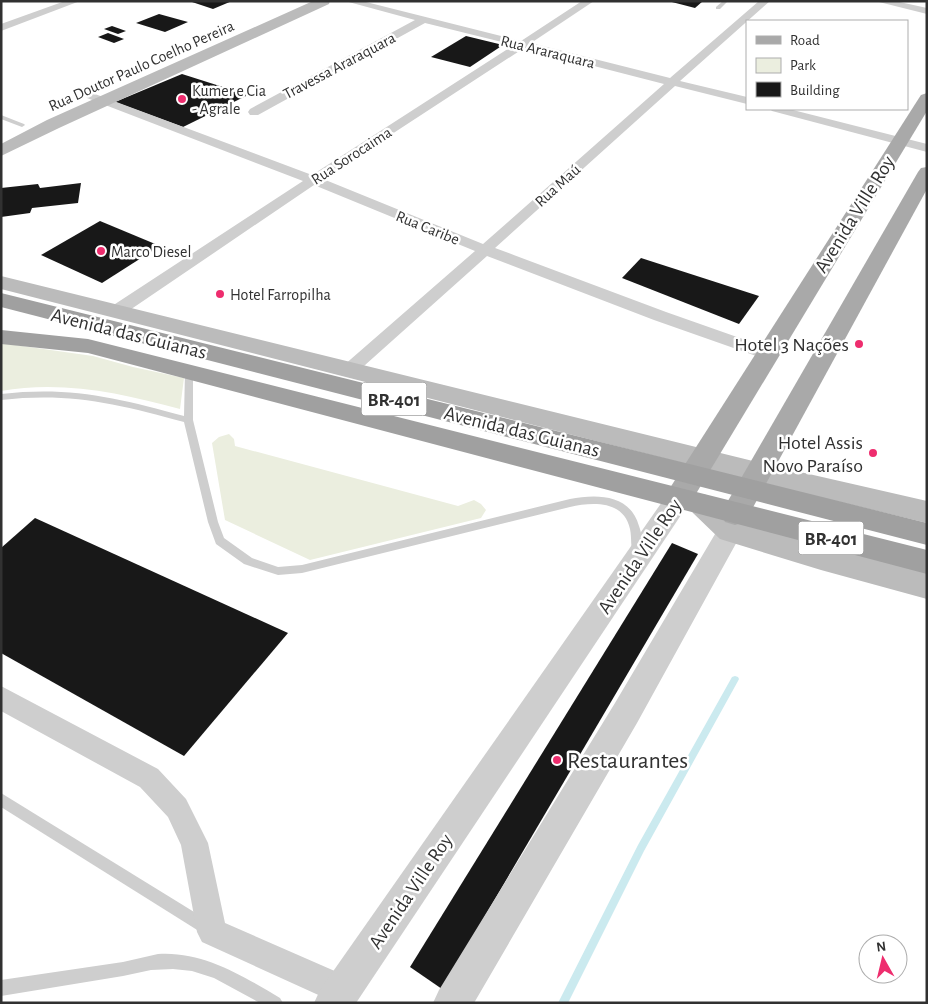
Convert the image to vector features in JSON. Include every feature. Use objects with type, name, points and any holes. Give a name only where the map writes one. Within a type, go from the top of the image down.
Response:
[{"type":"highway","name":"Avenida das Guianas","points":[[1,300],[694,484],[743,502],[927,562]]},
{"type":"highway","name":"Avenida das Guianas","points":[[1,337],[88,346],[189,372],[694,484]]},
{"type":"highway","name":"Avenida das Guianas","points":[[743,502],[927,534]]},
{"type":"main road","name":"Rua Doutor Paulo Coelho Pereira","points":[[1,151],[98,99],[299,1]]},
{"type":"main road","name":"Rua Doutor Paulo Coelho Pereira","points":[[1,134],[98,99],[324,1]]},
{"type":"main road","name":"Avenida Ville Roy","points":[[694,484],[768,354],[927,98]]},
{"type":"main road","name":"Avenida Ville Roy","points":[[743,502],[927,172]]},
{"type":"main road","name":"Avenida das Guianas","points":[[1,282],[349,370],[694,484],[743,502],[821,558],[927,586]]},
{"type":"main road","name":"Avenida das Guianas","points":[[743,502],[927,512]]},
{"type":"street","points":[[1,28],[76,1]]},
{"type":"street","name":"Rua Araraquara","points":[[350,1],[746,101]]},
{"type":"street","name":"Rua Sorocaima","points":[[115,312],[313,180],[588,1]]},
{"type":"street","name":"Rua Maú","points":[[349,370],[486,250],[671,82],[766,1]]},
{"type":"street","points":[[880,1],[927,11]]},
{"type":"street","name":"Travessa Araraquara","points":[[254,112],[425,19]]},
{"type":"street","name":"Rua Caribe","points":[[98,99],[313,180],[486,250],[660,316],[768,354]]},
{"type":"street","points":[[780,110],[927,148]]},
{"type":"street","name":"Avenida Ville Roy","points":[[338,996],[639,557],[694,484]]},
{"type":"street","name":"Avenida Ville Roy","points":[[452,1003],[626,713],[743,502]]},
{"type":"street","points":[[1,697],[14,706],[149,778],[177,808],[194,843],[212,932],[338,996]]},
{"type":"lane","points":[[718,8],[726,1]]},
{"type":"lane","points":[[1,117],[22,125]]},
{"type":"lane","points":[[189,372],[188,420],[213,522],[220,541],[248,561],[278,571],[302,569],[334,563],[561,506],[578,500],[593,500],[616,504],[631,516],[639,557]]},
{"type":"lane","points":[[1,397],[38,393],[86,394],[188,420]]},
{"type":"lane","points":[[1,799],[212,932]]},
{"type":"lane","points":[[1,988],[33,981],[124,969],[152,962],[180,962],[209,970],[275,1003]]},
{"type":"green space","points":[[1,343],[93,356],[184,378],[180,409],[114,393],[91,390],[46,387],[1,391]]},
{"type":"green space","points":[[229,434],[234,439],[235,446],[458,506],[474,500],[486,510],[481,518],[310,560],[225,520],[212,443],[219,437]]},
{"type":"building","points":[[189,1],[232,1],[213,9]]},
{"type":"building","points":[[668,1],[703,1],[695,8]]},
{"type":"building","points":[[159,14],[188,22],[165,32],[136,23]]},
{"type":"building","points":[[112,26],[126,31],[118,34],[104,29]]},
{"type":"building","points":[[108,33],[124,39],[114,43],[98,37]]},
{"type":"building","points":[[466,36],[503,45],[470,67],[431,57]]},
{"type":"building","name":"Kumer e Cia - Agrale","points":[[182,74],[248,95],[183,127],[115,102]]},
{"type":"building","points":[[81,183],[78,203],[32,208],[30,213],[1,217],[1,188],[38,184],[40,188]]},
{"type":"building","name":"Marco Diesel","points":[[100,221],[160,246],[102,283],[41,255]]},
{"type":"building","points":[[641,258],[759,296],[739,324],[622,278]]},
{"type":"building","points":[[35,518],[288,633],[184,756],[1,653],[1,548]]},
{"type":"building","name":"Restaurantes","points":[[672,543],[698,554],[442,989],[410,967]]},
{"type":"waterway","points":[[563,1003],[641,848],[735,679]]},
{"type":"place","name":"Kumer e Cia - Agrale","points":[[182,99]]},
{"type":"place","name":"Marco Diesel","points":[[101,251]]},
{"type":"place","name":"Hotel Farropilha","points":[[220,294]]},
{"type":"place","name":"Hotel 3 Nações","points":[[859,344]]},
{"type":"place","name":"Hotel Assis Novo Paraíso","points":[[873,453]]},
{"type":"place","name":"Restaurantes","points":[[557,760]]}]
